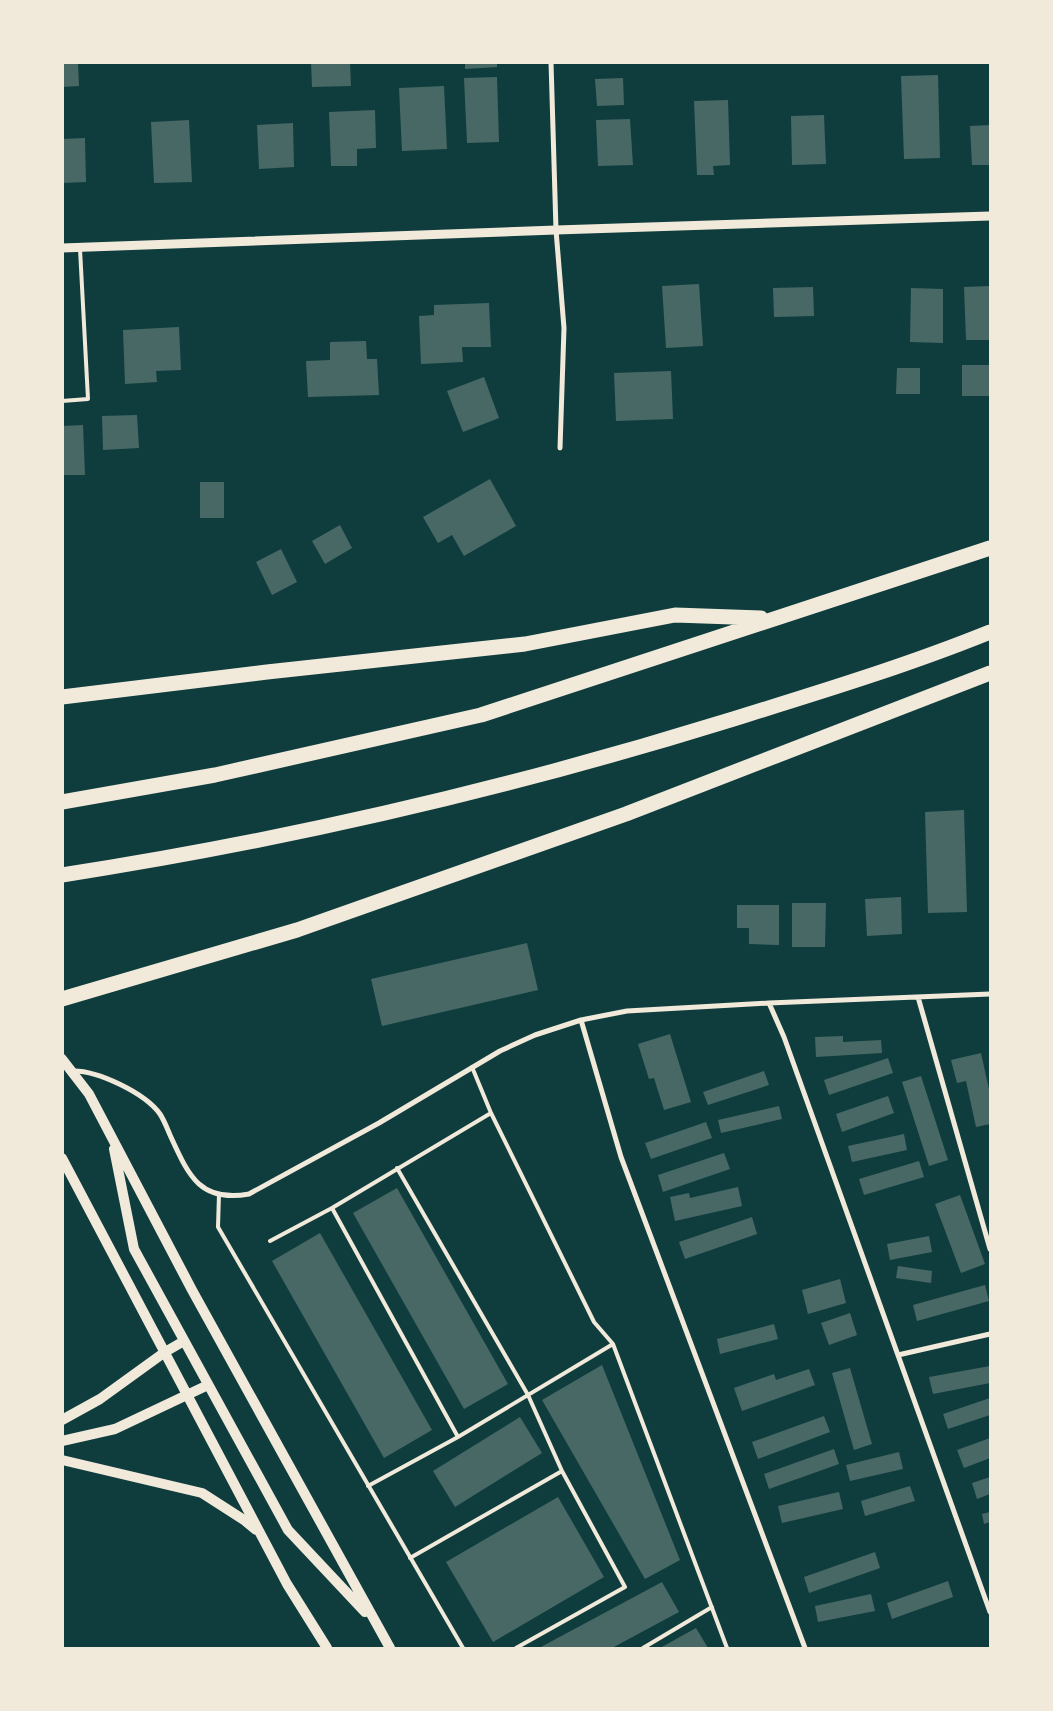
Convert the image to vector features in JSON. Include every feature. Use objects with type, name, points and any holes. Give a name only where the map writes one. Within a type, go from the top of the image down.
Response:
[{"type":"highway","points":[[62,802],[215,775],[481,715],[990,548]]},
{"type":"highway","points":[[62,697],[524,644],[675,615],[772,619]]},
{"type":"highway","points":[[64,875],[234,846],[493,788],[648,745],[786,703],[953,647],[990,632]]},
{"type":"highway","points":[[62,999],[297,930],[617,817],[990,673]]},
{"type":"main road","points":[[62,1060],[90,1094],[192,1290],[390,1648]]},
{"type":"main road","points":[[112,1137],[134,1249],[288,1530],[376,1624]]},
{"type":"main road","points":[[62,1158],[287,1584],[327,1648]]},
{"type":"main road","points":[[62,1420],[100,1398],[165,1352],[184,1341]]},
{"type":"main road","points":[[62,1441],[115,1429],[208,1385]]},
{"type":"main road","points":[[62,1460],[202,1493],[244,1520],[261,1535]]},
{"type":"street","points":[[551,62],[556,230],[564,328],[560,448]]},
{"type":"street","points":[[62,248],[990,216]]},
{"type":"street","points":[[72,1071],[80,1071],[112,1080],[141,1096],[160,1113],[186,1170],[196,1182],[213,1194],[234,1197],[250,1194],[379,1123],[500,1051],[535,1035],[581,1020],[627,1011],[990,994]]},
{"type":"street","points":[[918,997],[990,1250]]},
{"type":"street","points":[[769,1003],[784,1037],[990,1612]]},
{"type":"street","points":[[581,1020],[621,1157],[805,1648]]},
{"type":"street","points":[[898,1355],[990,1334]]},
{"type":"lane","points":[[62,401],[88,399],[80,247]]},
{"type":"lane","points":[[472,1067],[491,1113],[594,1322],[613,1344],[727,1648]]},
{"type":"lane","points":[[270,1241],[332,1208],[491,1113]]},
{"type":"lane","points":[[397,1168],[528,1395],[562,1471],[625,1587],[516,1648]]},
{"type":"lane","points":[[219,1194],[218,1227],[463,1648]]},
{"type":"lane","points":[[332,1208],[458,1437]]},
{"type":"lane","points":[[368,1486],[458,1437],[613,1344]]},
{"type":"lane","points":[[410,1558],[562,1471]]},
{"type":"lane","points":[[643,1648],[712,1607]]},
{"type":"building","points":[[62,62],[78,62],[79,86],[62,87]]},
{"type":"building","points":[[311,62],[350,62],[351,86],[312,87]]},
{"type":"building","points":[[465,62],[497,62],[497,67],[465,69]]},
{"type":"building","points":[[938,75],[940,158],[904,159],[901,76]]},
{"type":"building","points":[[497,77],[499,142],[467,143],[464,78]]},
{"type":"building","points":[[623,78],[624,105],[597,106],[595,79]]},
{"type":"building","points":[[444,86],[447,149],[402,151],[399,88]]},
{"type":"building","points":[[728,100],[730,165],[713,166],[714,175],[697,175],[694,101]]},
{"type":"building","points":[[375,110],[376,148],[357,149],[357,166],[331,166],[329,112]]},
{"type":"building","points":[[824,115],[826,164],[792,165],[791,116]]},
{"type":"building","points":[[630,119],[633,165],[598,166],[596,120]]},
{"type":"building","points":[[189,120],[192,182],[154,183],[151,122]]},
{"type":"building","points":[[293,123],[294,167],[259,169],[257,125]]},
{"type":"building","points":[[990,125],[990,165],[972,165],[970,126]]},
{"type":"building","points":[[85,138],[86,182],[62,183],[62,139]]},
{"type":"building","points":[[699,284],[703,346],[666,348],[662,286]]},
{"type":"building","points":[[990,286],[990,340],[966,340],[964,287]]},
{"type":"building","points":[[813,287],[814,316],[774,317],[773,288]]},
{"type":"building","points":[[911,288],[943,289],[943,343],[910,342]]},
{"type":"building","points":[[489,303],[491,347],[462,347],[463,362],[421,364],[419,316],[434,315],[434,305]]},
{"type":"building","points":[[179,327],[181,370],[156,371],[157,382],[125,384],[123,330]]},
{"type":"building","points":[[366,341],[367,359],[377,359],[379,395],[308,397],[306,361],[330,360],[330,342]]},
{"type":"building","points":[[962,365],[989,365],[989,396],[962,396]]},
{"type":"building","points":[[897,368],[920,368],[920,394],[896,394]]},
{"type":"building","points":[[671,371],[673,419],[616,421],[614,373]]},
{"type":"building","points":[[484,377],[499,418],[463,432],[447,391]]},
{"type":"building","points":[[137,415],[139,448],[103,450],[102,416]]},
{"type":"building","points":[[83,425],[85,475],[62,475],[62,426]]},
{"type":"building","points":[[490,479],[516,526],[464,556],[452,535],[438,543],[423,517]]},
{"type":"building","points":[[200,482],[224,482],[224,518],[200,518]]},
{"type":"building","points":[[340,525],[352,548],[325,564],[312,541]]},
{"type":"building","points":[[281,549],[297,582],[272,595],[256,562]]},
{"type":"building","points":[[964,810],[967,912],[928,913],[925,812]]},
{"type":"building","points":[[901,897],[902,934],[867,936],[865,899]]},
{"type":"building","points":[[792,903],[826,903],[825,947],[792,947]]},
{"type":"building","points":[[737,905],[779,905],[779,945],[749,944],[749,928],[737,928]]},
{"type":"building","points":[[527,943],[538,990],[382,1026],[371,979]]},
{"type":"building","points":[[670,1034],[691,1102],[664,1110],[654,1078],[649,1079],[638,1044]]},
{"type":"building","points":[[843,1036],[843,1042],[881,1040],[882,1053],[816,1057],[815,1037]]},
{"type":"building","points":[[981,1053],[990,1094],[990,1124],[976,1127],[966,1081],[957,1083],[951,1060]]},
{"type":"building","points":[[888,1058],[893,1073],[829,1095],[824,1080]]},
{"type":"building","points":[[764,1071],[769,1085],[708,1105],[703,1092]]},
{"type":"building","points":[[921,1076],[948,1160],[929,1166],[902,1082]]},
{"type":"building","points":[[888,1096],[894,1113],[842,1132],[836,1114]]},
{"type":"building","points":[[779,1106],[782,1119],[721,1133],[718,1120]]},
{"type":"building","points":[[706,1122],[712,1138],[651,1159],[645,1143]]},
{"type":"building","points":[[904,1134],[907,1150],[852,1162],[848,1146]]},
{"type":"building","points":[[724,1153],[730,1169],[663,1192],[658,1175]]},
{"type":"building","points":[[919,1161],[924,1177],[864,1195],[859,1179]]},
{"type":"building","points":[[738,1187],[742,1206],[675,1221],[670,1197],[689,1193],[690,1198]]},
{"type":"building","points":[[397,1188],[508,1384],[464,1409],[353,1213]]},
{"type":"building","points":[[960,1195],[985,1264],[961,1273],[935,1204]]},
{"type":"building","points":[[752,1217],[757,1234],[685,1259],[679,1242]]},
{"type":"building","points":[[320,1233],[432,1430],[384,1458],[272,1261]]},
{"type":"building","points":[[929,1236],[932,1252],[890,1260],[887,1244]]},
{"type":"building","points":[[898,1266],[932,1271],[931,1283],[896,1278]]},
{"type":"building","points":[[840,1279],[846,1303],[808,1314],[802,1290]]},
{"type":"building","points":[[985,1285],[989,1301],[917,1321],[913,1305]]},
{"type":"building","points":[[850,1313],[857,1335],[829,1345],[821,1323]]},
{"type":"building","points":[[774,1324],[778,1339],[720,1354],[717,1339]]},
{"type":"building","points":[[602,1365],[680,1560],[645,1579],[542,1400]]},
{"type":"building","points":[[990,1366],[990,1383],[933,1394],[929,1377]]},
{"type":"building","points":[[850,1368],[872,1444],[854,1450],[832,1373]]},
{"type":"building","points":[[809,1369],[815,1385],[742,1411],[734,1388],[774,1374],[776,1380]]},
{"type":"building","points":[[990,1398],[990,1415],[948,1429],[943,1414]]},
{"type":"building","points":[[824,1416],[830,1432],[758,1459],[752,1442]]},
{"type":"building","points":[[520,1417],[542,1453],[455,1507],[433,1471]]},
{"type":"building","points":[[990,1438],[990,1458],[964,1468],[957,1450]]},
{"type":"building","points":[[834,1449],[839,1464],[769,1489],[764,1474]]},
{"type":"building","points":[[899,1452],[903,1469],[850,1481],[846,1465]]},
{"type":"building","points":[[990,1477],[990,1494],[977,1499],[972,1483]]},
{"type":"building","points":[[910,1486],[915,1501],[865,1516],[861,1501]]},
{"type":"building","points":[[839,1492],[843,1509],[782,1523],[778,1506]]},
{"type":"building","points":[[558,1497],[604,1577],[493,1642],[446,1562]]},
{"type":"building","points":[[990,1512],[990,1522],[984,1524],[982,1514]]},
{"type":"building","points":[[875,1552],[880,1568],[809,1593],[804,1577]]},
{"type":"building","points":[[948,1581],[953,1597],[892,1619],[887,1603]]},
{"type":"building","points":[[662,1582],[679,1612],[612,1648],[539,1648]]},
{"type":"building","points":[[871,1594],[875,1611],[818,1622],[815,1606]]},
{"type":"building","points":[[696,1628],[708,1648],[660,1648]]}]
